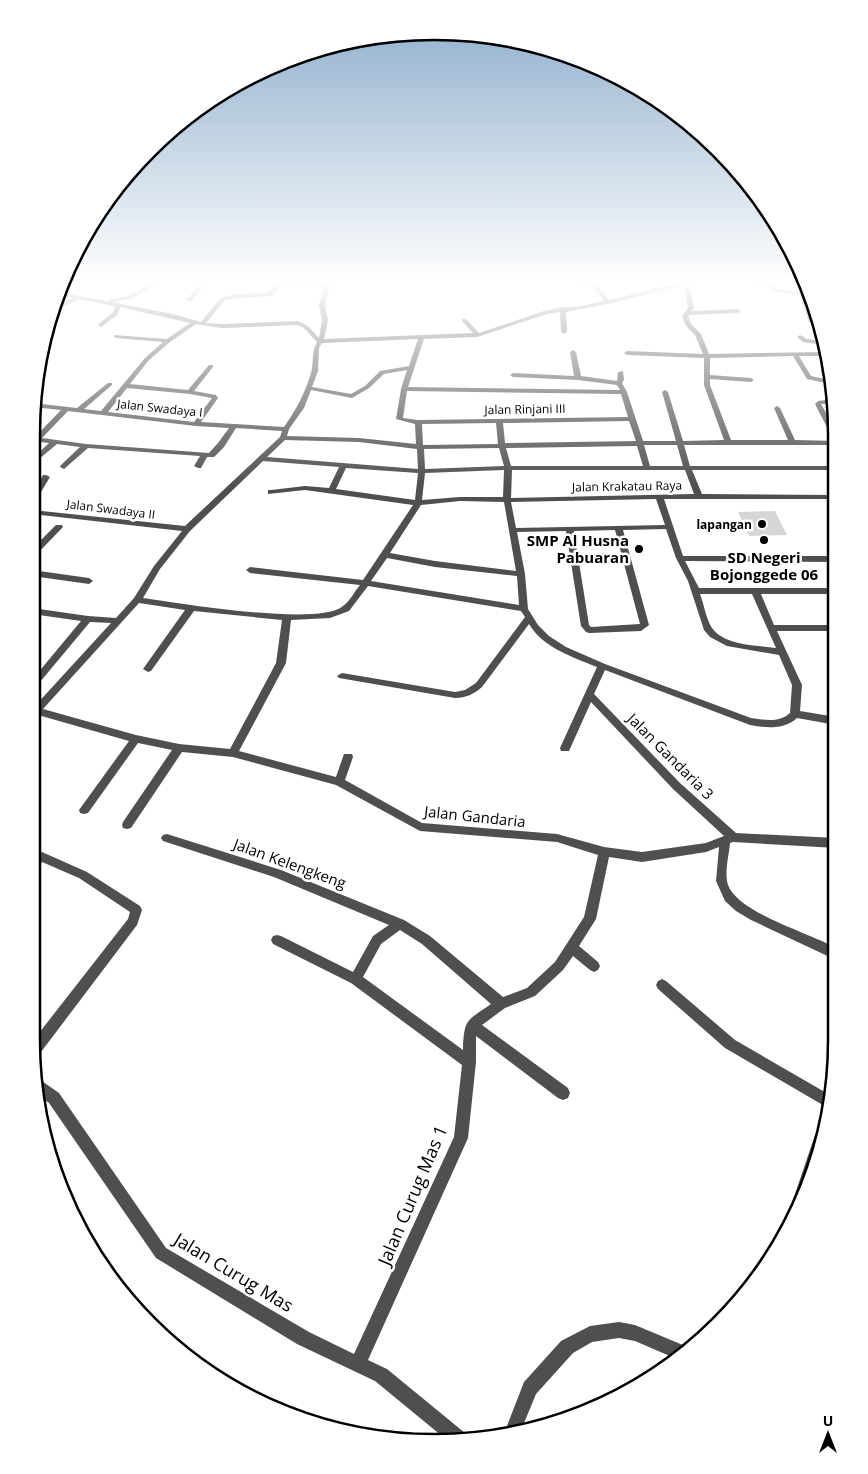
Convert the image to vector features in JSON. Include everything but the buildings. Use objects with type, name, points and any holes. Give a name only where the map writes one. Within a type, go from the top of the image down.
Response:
[{"type":"street","points":[[103,413],[127,386],[147,359],[158,349]]},
{"type":"street","points":[[40,704],[137,600],[157,568],[188,529],[283,438],[286,429],[300,408],[315,370],[316,349]]},
{"type":"street","points":[[137,600],[286,618],[340,613],[346,609],[366,583],[418,503],[422,470],[418,422],[398,419],[404,389],[417,349]]},
{"type":"street","points":[[704,349],[707,356],[707,385],[728,442]]},
{"type":"street","points":[[573,352],[578,378]]},
{"type":"street","points":[[626,352],[707,356],[819,354]]},
{"type":"street","points":[[795,354],[809,378],[825,381]]},
{"type":"street","points":[[190,392],[211,366]]},
{"type":"street","points":[[308,388],[352,396],[368,387],[382,372],[411,367]]},
{"type":"street","points":[[621,372],[619,383],[624,392],[647,467]]},
{"type":"street","points":[[513,375],[578,378],[619,383]]},
{"type":"street","points":[[708,377],[751,380]]},
{"type":"street","points":[[80,409],[110,384]]},
{"type":"street","points":[[127,386],[214,396],[215,398],[196,424]]},
{"type":"street","points":[[404,389],[624,392]]},
{"type":"street","points":[[665,392],[687,467],[699,496]]},
{"type":"street","points":[[827,402],[818,404],[827,415]]},
{"type":"street","name":"Jalan Swadaya I","points":[[41,405],[196,424],[286,429]]},
{"type":"street","points":[[40,433],[66,408]]},
{"type":"street","points":[[777,408],[792,442]]},
{"type":"street","name":"Jalan Rinjani III","points":[[418,422],[633,419]]},
{"type":"street","points":[[499,420],[502,446],[508,468],[507,500],[514,530],[526,613],[535,627],[546,638],[563,649],[602,666],[750,721],[767,724],[783,722],[795,714],[828,720]]},
{"type":"street","points":[[40,440],[86,446],[211,455],[234,426]]},
{"type":"street","points":[[283,438],[359,440],[420,447],[728,442],[828,443]]},
{"type":"street","points":[[40,455],[55,442]]},
{"type":"street","points":[[64,467],[86,446]]},
{"type":"street","points":[[198,466],[204,455]]},
{"type":"street","points":[[262,459],[422,470],[647,467],[828,468]]},
{"type":"street","points":[[331,491],[344,465]]},
{"type":"street","points":[[40,487],[46,478]]},
{"type":"street","name":"Jalan Krakatau Raya","points":[[271,492],[305,488],[418,503],[431,500],[659,496],[828,497]]},
{"type":"street","points":[[659,496],[680,558],[692,581],[707,628],[717,638],[731,644],[781,652]]},
{"type":"street","name":"Jalan Swadaya II","points":[[40,513],[76,515],[188,529]]},
{"type":"street","points":[[40,546],[59,527]]},
{"type":"street","points":[[514,530],[669,527]]},
{"type":"street","points":[[570,530],[585,626],[589,630],[641,628],[645,625],[644,618],[619,529]]},
{"type":"street","points":[[385,555],[435,564],[521,574]]},
{"type":"street","points":[[680,558],[828,558]]},
{"type":"street","points":[[250,570],[366,583],[526,613]]},
{"type":"street","points":[[40,574],[89,581]]},
{"type":"street","points":[[755,590],[797,686],[795,714]]},
{"type":"street","points":[[695,591],[828,591]]},
{"type":"street","points":[[148,669],[191,608]]},
{"type":"street","points":[[40,613],[117,621]]},
{"type":"street","points":[[342,676],[464,695],[479,685],[526,613]]},
{"type":"street","points":[[233,753],[281,663],[286,618]]},
{"type":"street","points":[[40,676],[88,619]]},
{"type":"street","points":[[771,628],[828,628]]},
{"type":"street","points":[[565,748],[602,666]]},
{"type":"street","name":"Jalan Gandaria 3","points":[[589,694],[653,762],[729,838]]},
{"type":"street","name":"Jalan Gandaria","points":[[40,714],[136,739],[179,748],[233,753],[338,782],[420,827],[556,838],[604,852],[642,858],[706,847],[729,838],[828,843]]},
{"type":"street","points":[[84,810],[136,739]]},
{"type":"street","points":[[127,825],[179,748]]},
{"type":"street","points":[[338,782],[348,757]]},
{"type":"street","name":"Jalan Kelengkeng","points":[[167,838],[277,873],[400,924],[426,940],[501,1004]]},
{"type":"street","points":[[729,838],[722,878],[723,888],[729,896],[741,908],[759,919],[828,950]]},
{"type":"street","points":[[563,1093],[472,1025],[501,1004],[530,992],[559,966],[590,919],[604,852]]},
{"type":"street","points":[[40,858],[42,857],[83,875],[136,910],[133,922],[40,1042]]},
{"type":"street","points":[[355,979],[377,940],[400,924]]},
{"type":"street","points":[[277,940],[355,979],[469,1062]]},
{"type":"street","points":[[571,947],[594,966]]},
{"type":"street","points":[[662,985],[730,1044],[824,1099]]},
{"type":"street","name":"Jalan Curug Mas 1","points":[[358,1364],[461,1138],[472,1025]]},
{"type":"street","name":"Jalan Curug Mas","points":[[43,1089],[54,1098],[161,1252],[303,1338],[381,1375],[452,1433]]},
{"type":"street","points":[[515,1425],[530,1388],[567,1347],[590,1334],[619,1330],[635,1333],[677,1351]]},
{"type":"shaded area","name":"lapangan","points":[[775,511],[787,535],[749,536],[738,512]]},
{"type":"place","name":"lapangan","points":[[762,524]]},
{"type":"place","name":"SD Negeri Bojonggede 06","points":[[764,540]]},
{"type":"place","name":"SMP Al Husna Pabuaran","points":[[639,549]]}]
